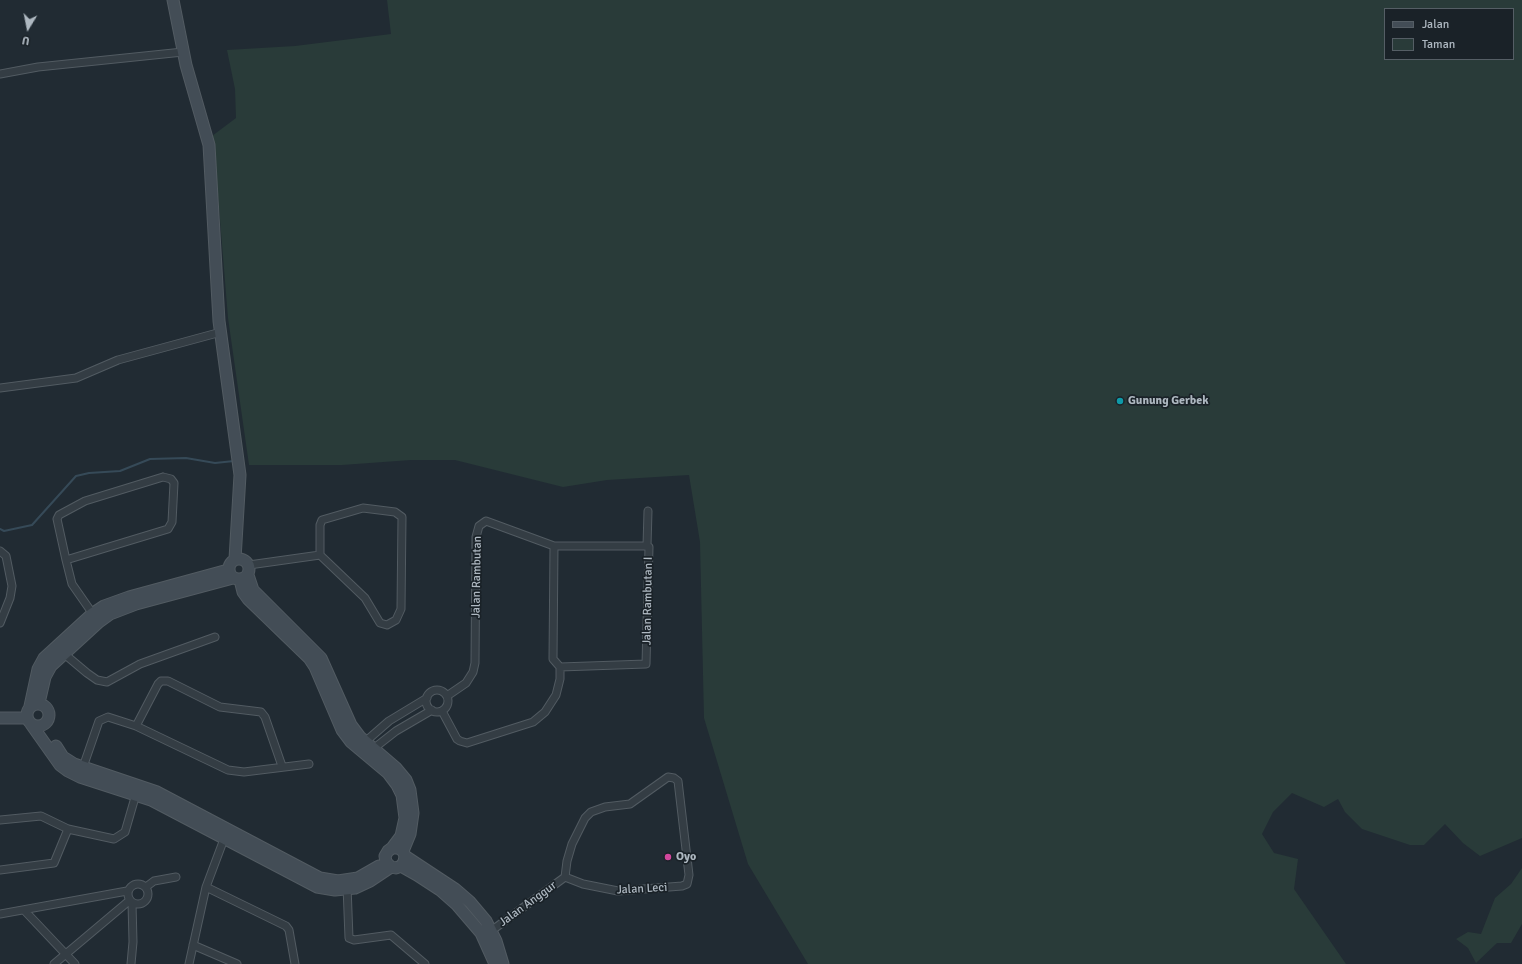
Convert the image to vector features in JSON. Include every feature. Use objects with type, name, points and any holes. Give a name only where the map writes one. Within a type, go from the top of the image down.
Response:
[{"type":"street","points":[[174,0],[183,52],[206,130],[210,156],[220,328],[240,473],[239,569],[245,595],[309,658],[315,667],[342,730],[352,742],[397,776]]},
{"type":"street","points":[[0,74],[38,67],[183,52]]},
{"type":"street","points":[[0,388],[76,378],[118,360],[220,328]]},
{"type":"street","points":[[66,560],[168,529],[172,522],[173,481],[163,477],[85,502],[59,515],[57,519],[66,560],[72,584],[95,618]]},
{"type":"street","points":[[363,508],[401,515],[403,522],[401,609],[396,620],[387,625],[380,623],[365,598],[320,555],[320,525],[324,519],[363,508]]},
{"type":"street","points":[[647,546],[648,511]]},
{"type":"street","name":"Jalan Rambutan","points":[[447,696],[466,683],[473,672],[475,662],[476,537],[479,526],[486,521],[491,522],[554,546]]},
{"type":"street","points":[[442,711],[457,739],[464,743],[472,742],[533,722],[545,712],[556,695],[559,687],[560,667],[553,659],[554,546]]},
{"type":"street","name":"Jalan Rambutan I","points":[[554,546],[649,547],[646,664],[560,667]]},
{"type":"street","points":[[0,551],[6,556],[12,586],[10,598],[3,607],[0,623]]},
{"type":"street","points":[[266,855],[224,840],[160,804],[60,765],[33,715],[45,676],[60,650],[95,618],[239,569],[320,555]]},
{"type":"street","points":[[81,772],[157,792],[266,855],[317,887],[325,889],[347,885],[363,885],[396,858],[405,818],[402,795],[397,776],[351,725],[321,658],[253,590],[239,569]]},
{"type":"street","points":[[60,650],[97,680],[107,682],[140,664],[215,638]]},
{"type":"street","points":[[136,726],[158,684],[168,681],[220,707],[261,712],[265,716],[282,766]]},
{"type":"street","points":[[432,710],[427,705],[427,698],[430,692],[436,690],[443,691],[447,696],[446,706],[442,711]]},
{"type":"street","points":[[369,745],[389,721],[427,698]]},
{"type":"street","points":[[0,710],[33,715]]},
{"type":"street","points":[[369,745],[432,710],[442,711]]},
{"type":"street","points":[[0,718],[33,715]]},
{"type":"street","points":[[81,772],[99,721],[102,718],[112,717],[136,726],[228,770],[244,772],[282,766],[309,764]]},
{"type":"street","name":"Jalan Anggur","points":[[491,931],[566,877],[567,861],[572,844],[588,815],[598,808],[630,804],[668,777],[674,778],[680,785],[689,875]]},
{"type":"street","points":[[0,820],[42,816],[68,829],[109,839],[119,837],[125,832],[136,794]]},
{"type":"street","points":[[0,870],[54,863],[68,829]]},
{"type":"street","points":[[190,964],[206,887],[224,840]]},
{"type":"street","points":[[396,858],[470,902],[486,921],[491,931],[500,964]]},
{"type":"street","name":"Jalan Leci","points":[[566,877],[597,888],[630,892],[682,886],[687,884],[689,875]]},
{"type":"street","points":[[146,887],[154,881],[176,877]]},
{"type":"street","points":[[0,914],[128,891],[131,886],[137,883],[146,887]]},
{"type":"street","points":[[347,885],[349,938],[354,940],[391,935],[425,964]]},
{"type":"street","points":[[443,886],[472,921],[500,964]]},
{"type":"street","points":[[131,901],[138,904],[145,902],[148,896],[146,887]]},
{"type":"street","points":[[206,887],[286,926],[289,930],[295,964]]},
{"type":"street","points":[[128,891],[131,901],[133,942],[131,964]]},
{"type":"street","points":[[54,964],[131,901]]},
{"type":"street","points":[[24,910],[76,964]]},
{"type":"street","points":[[193,945],[237,964]]},
{"type":"green space","points":[[387,0],[1522,0],[1522,838],[1480,856],[1463,843],[1445,824],[1424,845],[1410,845],[1362,829],[1345,812],[1338,799],[1324,807],[1292,793],[1273,812],[1262,834],[1274,853],[1298,859],[1294,889],[1346,964],[808,964],[748,864],[704,718],[700,542],[689,475],[607,480],[563,487],[455,460],[411,460],[342,465],[249,465],[228,318],[218,195],[208,139],[236,118],[235,89],[227,50],[295,46],[391,34]]},
{"type":"green space","points":[[1522,868],[1522,924],[1511,943],[1497,943],[1476,963],[1468,948],[1456,939],[1468,932],[1481,934],[1495,898],[1511,884]]},
{"type":"waterway","points":[[0,529],[4,531],[32,525],[76,476],[89,473],[120,471],[150,459],[186,458],[215,463],[234,461]]},
{"type":"place","name":"Gunung Gerbek","points":[[1120,401]]},
{"type":"place","name":"Oyo","points":[[668,857]]}]
